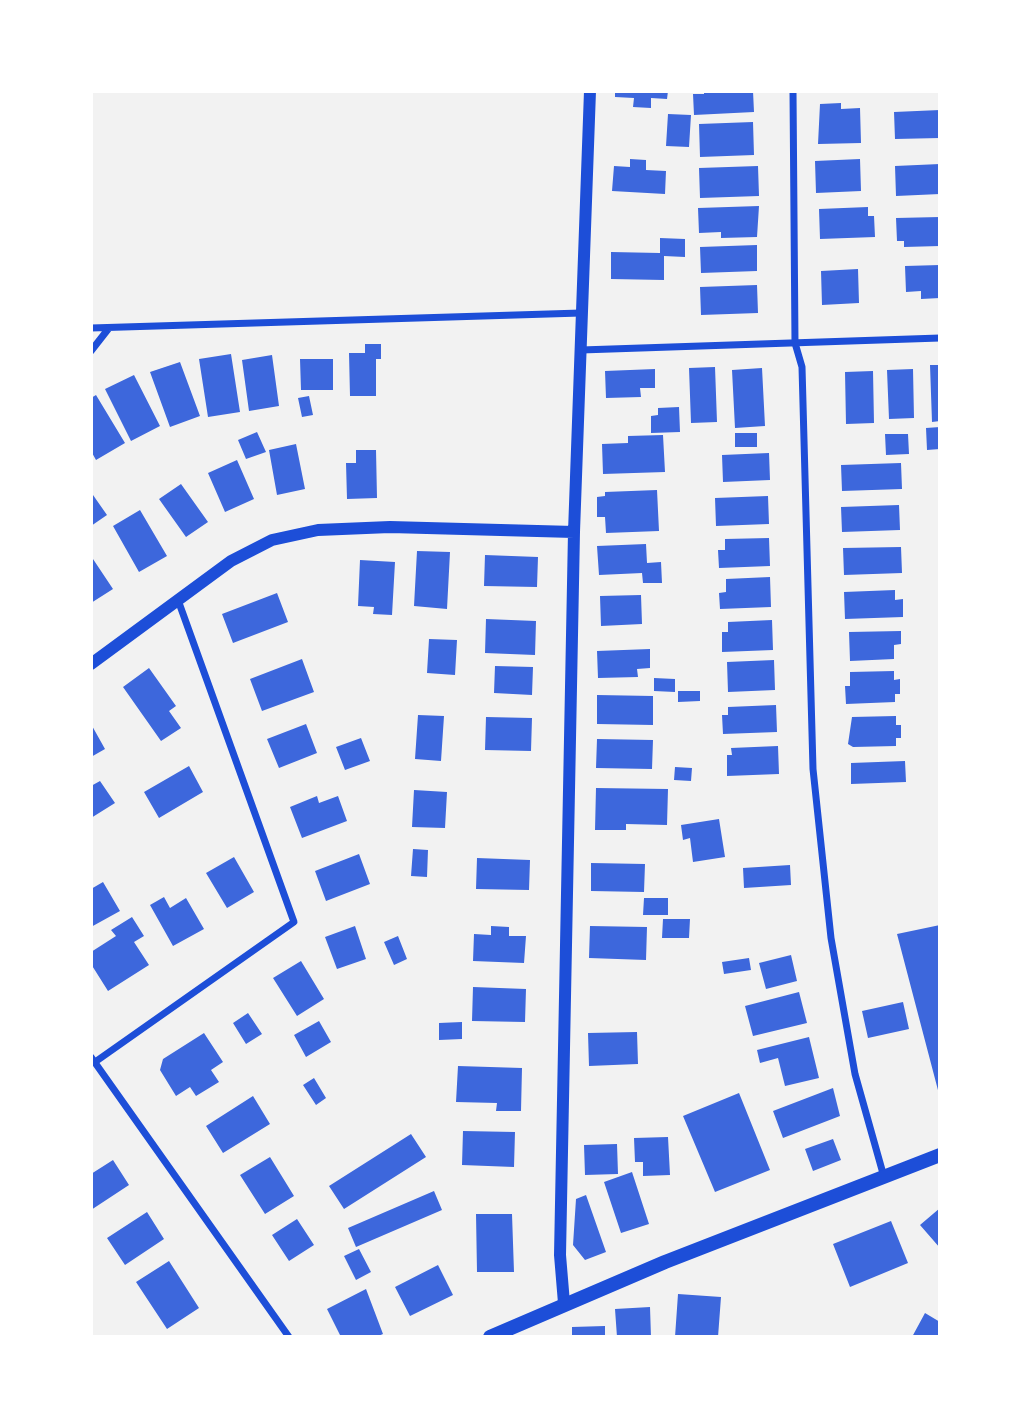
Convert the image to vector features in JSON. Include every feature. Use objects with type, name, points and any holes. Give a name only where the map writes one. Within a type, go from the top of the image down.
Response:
[{"type":"main road","points":[[490,1337],[512,1332],[564,1303],[940,1155]]},
{"type":"street","points":[[564,1303],[560,1241],[574,532],[590,91]]},
{"type":"street","points":[[793,91],[795,343],[802,367],[813,769],[831,938],[855,1074],[884,1177]]},
{"type":"street","points":[[91,328],[581,313]]},
{"type":"street","points":[[91,351],[109,328]]},
{"type":"street","points":[[581,350],[940,338]]},
{"type":"street","points":[[91,664],[232,561],[272,540],[317,530],[390,527],[574,532]]},
{"type":"street","points":[[178,600],[294,922],[93,1060],[289,1337]]},
{"type":"building","points":[[615,91],[668,91],[667,99],[651,98],[651,108],[633,107],[634,98],[615,97]]},
{"type":"building","points":[[704,91],[753,91],[754,112],[694,115],[693,94],[704,94]]},
{"type":"building","points":[[841,103],[841,109],[860,108],[861,143],[818,144],[820,104]]},
{"type":"building","points":[[940,110],[940,138],[895,139],[894,112]]},
{"type":"building","points":[[668,114],[691,115],[689,147],[666,146]]},
{"type":"building","points":[[753,122],[754,155],[700,157],[699,124]]},
{"type":"building","points":[[630,159],[646,160],[646,170],[666,171],[665,194],[612,191],[614,166],[630,167]]},
{"type":"building","points":[[860,159],[861,191],[816,193],[815,161]]},
{"type":"building","points":[[940,164],[940,194],[896,196],[895,166]]},
{"type":"building","points":[[758,166],[759,196],[700,198],[699,168]]},
{"type":"building","points":[[759,206],[757,237],[721,238],[721,232],[699,233],[698,208]]},
{"type":"building","points":[[868,207],[868,216],[874,216],[875,237],[820,239],[819,209]]},
{"type":"building","points":[[940,217],[940,246],[904,247],[904,241],[897,241],[896,218]]},
{"type":"building","points":[[660,238],[685,239],[685,257],[664,256],[664,280],[611,279],[611,252],[660,253]]},
{"type":"building","points":[[757,245],[757,271],[701,273],[700,247]]},
{"type":"building","points":[[940,265],[940,298],[921,299],[921,291],[906,292],[905,266]]},
{"type":"building","points":[[858,269],[859,303],[822,305],[821,271]]},
{"type":"building","points":[[757,285],[758,313],[701,315],[700,287]]},
{"type":"building","points":[[365,344],[381,344],[381,359],[376,359],[376,396],[350,396],[349,353],[365,353]]},
{"type":"building","points":[[231,354],[240,412],[208,417],[199,359]]},
{"type":"building","points":[[272,355],[279,406],[249,411],[242,360]]},
{"type":"building","points":[[300,359],[333,359],[333,390],[301,390]]},
{"type":"building","points":[[180,362],[200,416],[170,427],[150,372]]},
{"type":"building","points":[[930,365],[940,365],[940,421],[932,422]]},
{"type":"building","points":[[715,367],[717,422],[691,423],[689,368]]},
{"type":"building","points":[[762,368],[765,426],[735,428],[732,370]]},
{"type":"building","points":[[655,369],[655,388],[640,388],[641,397],[606,398],[605,371]]},
{"type":"building","points":[[913,369],[914,418],[889,419],[887,370]]},
{"type":"building","points":[[873,371],[874,423],[846,424],[845,372]]},
{"type":"building","points":[[134,375],[160,426],[131,441],[105,389]]},
{"type":"building","points":[[96,395],[125,443],[96,460],[91,451],[91,398]]},
{"type":"building","points":[[309,396],[313,415],[302,417],[298,398]]},
{"type":"building","points":[[679,407],[680,432],[651,433],[651,416],[658,415],[658,408]]},
{"type":"building","points":[[940,427],[940,449],[927,450],[926,428]]},
{"type":"building","points":[[257,432],[266,452],[246,459],[238,440]]},
{"type":"building","points":[[735,433],[757,433],[757,447],[735,447]]},
{"type":"building","points":[[885,434],[908,434],[909,454],[886,455]]},
{"type":"building","points":[[663,435],[665,472],[603,474],[602,444],[628,443],[628,436]]},
{"type":"building","points":[[296,444],[305,489],[277,495],[269,450]]},
{"type":"building","points":[[356,450],[376,450],[377,498],[347,499],[346,463],[356,463]]},
{"type":"building","points":[[769,453],[770,480],[723,482],[722,455]]},
{"type":"building","points":[[237,460],[254,499],[225,512],[208,473]]},
{"type":"building","points":[[901,463],[902,489],[842,491],[841,465]]},
{"type":"building","points":[[181,484],[208,522],[186,537],[159,499]]},
{"type":"building","points":[[657,490],[659,531],[606,533],[605,517],[597,517],[597,497],[605,496],[605,492]]},
{"type":"building","points":[[93,495],[107,515],[91,526],[91,497]]},
{"type":"building","points":[[768,496],[769,524],[716,526],[715,498]]},
{"type":"building","points":[[899,505],[900,530],[842,532],[841,507]]},
{"type":"building","points":[[140,510],[167,556],[139,572],[113,526]]},
{"type":"building","points":[[769,538],[770,566],[719,568],[718,550],[725,550],[725,539]]},
{"type":"building","points":[[646,544],[647,563],[661,562],[662,583],[643,583],[642,573],[599,575],[597,546]]},
{"type":"building","points":[[901,547],[902,573],[844,575],[843,548]]},
{"type":"building","points":[[417,551],[450,552],[447,609],[414,606]]},
{"type":"building","points":[[485,555],[538,557],[537,587],[484,586]]},
{"type":"building","points":[[91,556],[113,589],[91,603]]},
{"type":"building","points":[[360,560],[395,562],[392,615],[373,614],[374,607],[358,606]]},
{"type":"building","points":[[770,577],[771,607],[720,609],[719,593],[726,592],[726,579]]},
{"type":"building","points":[[895,590],[895,600],[903,599],[903,617],[845,619],[844,592]]},
{"type":"building","points":[[277,593],[288,622],[233,643],[222,614]]},
{"type":"building","points":[[641,595],[642,624],[601,626],[600,596]]},
{"type":"building","points":[[486,619],[536,621],[535,655],[485,653]]},
{"type":"building","points":[[772,620],[773,650],[722,652],[722,632],[728,632],[728,622]]},
{"type":"building","points":[[901,631],[901,644],[894,645],[894,659],[850,661],[849,632]]},
{"type":"building","points":[[429,639],[457,640],[455,675],[427,673]]},
{"type":"building","points":[[650,649],[650,668],[637,669],[638,677],[598,678],[597,651]]},
{"type":"building","points":[[302,659],[314,692],[262,711],[250,679]]},
{"type":"building","points":[[774,660],[775,690],[728,692],[727,662]]},
{"type":"building","points":[[495,666],[533,667],[532,695],[494,693]]},
{"type":"building","points":[[149,668],[176,706],[169,711],[181,728],[161,741],[123,687]]},
{"type":"building","points":[[894,671],[894,680],[900,679],[900,694],[895,694],[895,702],[846,704],[845,686],[850,686],[850,672]]},
{"type":"building","points":[[654,678],[675,679],[675,692],[654,691]]},
{"type":"building","points":[[678,691],[700,691],[700,701],[678,702]]},
{"type":"building","points":[[597,695],[653,696],[653,725],[597,724]]},
{"type":"building","points":[[776,705],[777,732],[723,734],[722,715],[728,715],[728,707]]},
{"type":"building","points":[[418,715],[444,716],[441,761],[415,759]]},
{"type":"building","points":[[896,716],[896,725],[901,725],[901,738],[896,738],[896,746],[853,747],[848,744],[852,717]]},
{"type":"building","points":[[486,717],[532,718],[531,751],[485,750]]},
{"type":"building","points":[[91,724],[105,749],[91,757]]},
{"type":"building","points":[[306,724],[317,753],[279,768],[267,739]]},
{"type":"building","points":[[361,738],[370,761],[345,770],[336,747]]},
{"type":"building","points":[[597,739],[653,740],[652,769],[596,768]]},
{"type":"building","points":[[778,746],[779,774],[727,776],[727,755],[732,755],[731,748]]},
{"type":"building","points":[[905,761],[906,782],[851,784],[851,763]]},
{"type":"building","points":[[189,766],[203,792],[159,818],[144,792]]},
{"type":"building","points":[[675,767],[692,768],[691,781],[674,780]]},
{"type":"building","points":[[100,781],[115,803],[91,818],[91,786]]},
{"type":"building","points":[[596,788],[668,789],[667,825],[626,824],[626,830],[595,830]]},
{"type":"building","points":[[414,790],[447,792],[445,828],[412,827]]},
{"type":"building","points":[[317,796],[319,803],[338,796],[347,821],[302,838],[290,807]]},
{"type":"building","points":[[719,819],[725,857],[693,862],[690,838],[683,840],[681,825]]},
{"type":"building","points":[[413,849],[428,850],[427,877],[411,876]]},
{"type":"building","points":[[359,854],[370,884],[326,901],[315,871]]},
{"type":"building","points":[[234,857],[254,892],[227,908],[206,873]]},
{"type":"building","points":[[477,858],[530,860],[529,890],[476,889]]},
{"type":"building","points":[[591,863],[645,864],[644,892],[591,891]]},
{"type":"building","points":[[790,865],[791,885],[744,888],[743,868]]},
{"type":"building","points":[[103,882],[120,911],[91,927],[91,889]]},
{"type":"building","points":[[164,897],[170,908],[186,898],[204,929],[173,946],[150,905]]},
{"type":"building","points":[[644,898],[668,898],[668,915],[643,915]]},
{"type":"building","points":[[132,917],[144,936],[134,942],[149,965],[108,991],[91,964],[91,952],[116,936],[111,930]]},
{"type":"building","points":[[663,919],[690,919],[689,938],[662,938]]},
{"type":"building","points":[[940,925],[940,1093],[939,1094],[897,934]]},
{"type":"building","points":[[355,926],[366,959],[337,969],[325,937]]},
{"type":"building","points":[[491,926],[509,927],[509,936],[526,936],[524,963],[473,961],[474,934],[491,935]]},
{"type":"building","points":[[590,926],[647,927],[646,960],[589,958]]},
{"type":"building","points":[[398,936],[407,959],[394,965],[384,942]]},
{"type":"building","points":[[791,955],[797,981],[766,989],[759,963]]},
{"type":"building","points":[[749,958],[751,970],[724,974],[722,962]]},
{"type":"building","points":[[301,961],[324,999],[297,1016],[273,978]]},
{"type":"building","points":[[473,987],[526,989],[525,1022],[472,1021]]},
{"type":"building","points":[[799,992],[807,1023],[753,1036],[745,1006]]},
{"type":"building","points":[[903,1002],[909,1029],[868,1038],[862,1011]]},
{"type":"building","points":[[248,1013],[262,1034],[246,1044],[233,1023]]},
{"type":"building","points":[[319,1021],[331,1042],[306,1057],[294,1035]]},
{"type":"building","points":[[462,1022],[462,1039],[439,1040],[439,1023]]},
{"type":"building","points":[[637,1032],[638,1064],[589,1066],[588,1033]]},
{"type":"building","points":[[204,1033],[223,1062],[211,1070],[219,1082],[196,1096],[190,1087],[176,1096],[160,1070],[163,1059]]},
{"type":"building","points":[[809,1037],[819,1078],[785,1086],[778,1058],[760,1063],[757,1050]]},
{"type":"building","points":[[458,1066],[522,1068],[521,1111],[496,1111],[497,1103],[456,1102]]},
{"type":"building","points":[[314,1078],[326,1098],[316,1105],[303,1085]]},
{"type":"building","points":[[833,1088],[840,1116],[783,1138],[773,1111]]},
{"type":"building","points":[[739,1093],[770,1170],[715,1192],[683,1116]]},
{"type":"building","points":[[253,1096],[270,1124],[223,1153],[206,1126]]},
{"type":"building","points":[[463,1131],[515,1132],[514,1167],[462,1165]]},
{"type":"building","points":[[411,1134],[426,1157],[344,1209],[329,1186]]},
{"type":"building","points":[[668,1137],[670,1175],[643,1176],[643,1162],[635,1162],[634,1138]]},
{"type":"building","points":[[833,1139],[841,1160],[813,1171],[805,1149]]},
{"type":"building","points":[[617,1144],[618,1174],[585,1175],[584,1145]]},
{"type":"building","points":[[270,1157],[294,1196],[265,1214],[240,1175]]},
{"type":"building","points":[[113,1160],[129,1185],[91,1210],[91,1174]]},
{"type":"building","points":[[632,1172],[649,1224],[621,1233],[604,1182]]},
{"type":"building","points":[[434,1191],[442,1210],[356,1247],[348,1228]]},
{"type":"building","points":[[586,1195],[606,1252],[585,1260],[573,1245],[576,1199]]},
{"type":"building","points":[[940,1208],[940,1248],[920,1225]]},
{"type":"building","points":[[147,1212],[164,1239],[125,1265],[107,1238]]},
{"type":"building","points":[[476,1214],[512,1214],[514,1272],[477,1272]]},
{"type":"building","points":[[297,1219],[314,1245],[289,1261],[272,1235]]},
{"type":"building","points":[[891,1221],[908,1263],[850,1287],[833,1244]]},
{"type":"building","points":[[359,1249],[371,1272],[356,1280],[344,1256]]},
{"type":"building","points":[[169,1261],[199,1308],[167,1329],[136,1282]]},
{"type":"building","points":[[438,1265],[453,1295],[410,1316],[395,1287]]},
{"type":"building","points":[[366,1289],[383,1334],[376,1337],[341,1337],[327,1309]]},
{"type":"building","points":[[678,1294],[721,1297],[718,1337],[675,1337]]},
{"type":"building","points":[[650,1307],[651,1337],[617,1337],[615,1309]]},
{"type":"building","points":[[925,1313],[940,1322],[940,1337],[912,1337]]},
{"type":"building","points":[[605,1326],[605,1337],[572,1337],[572,1327]]}]
